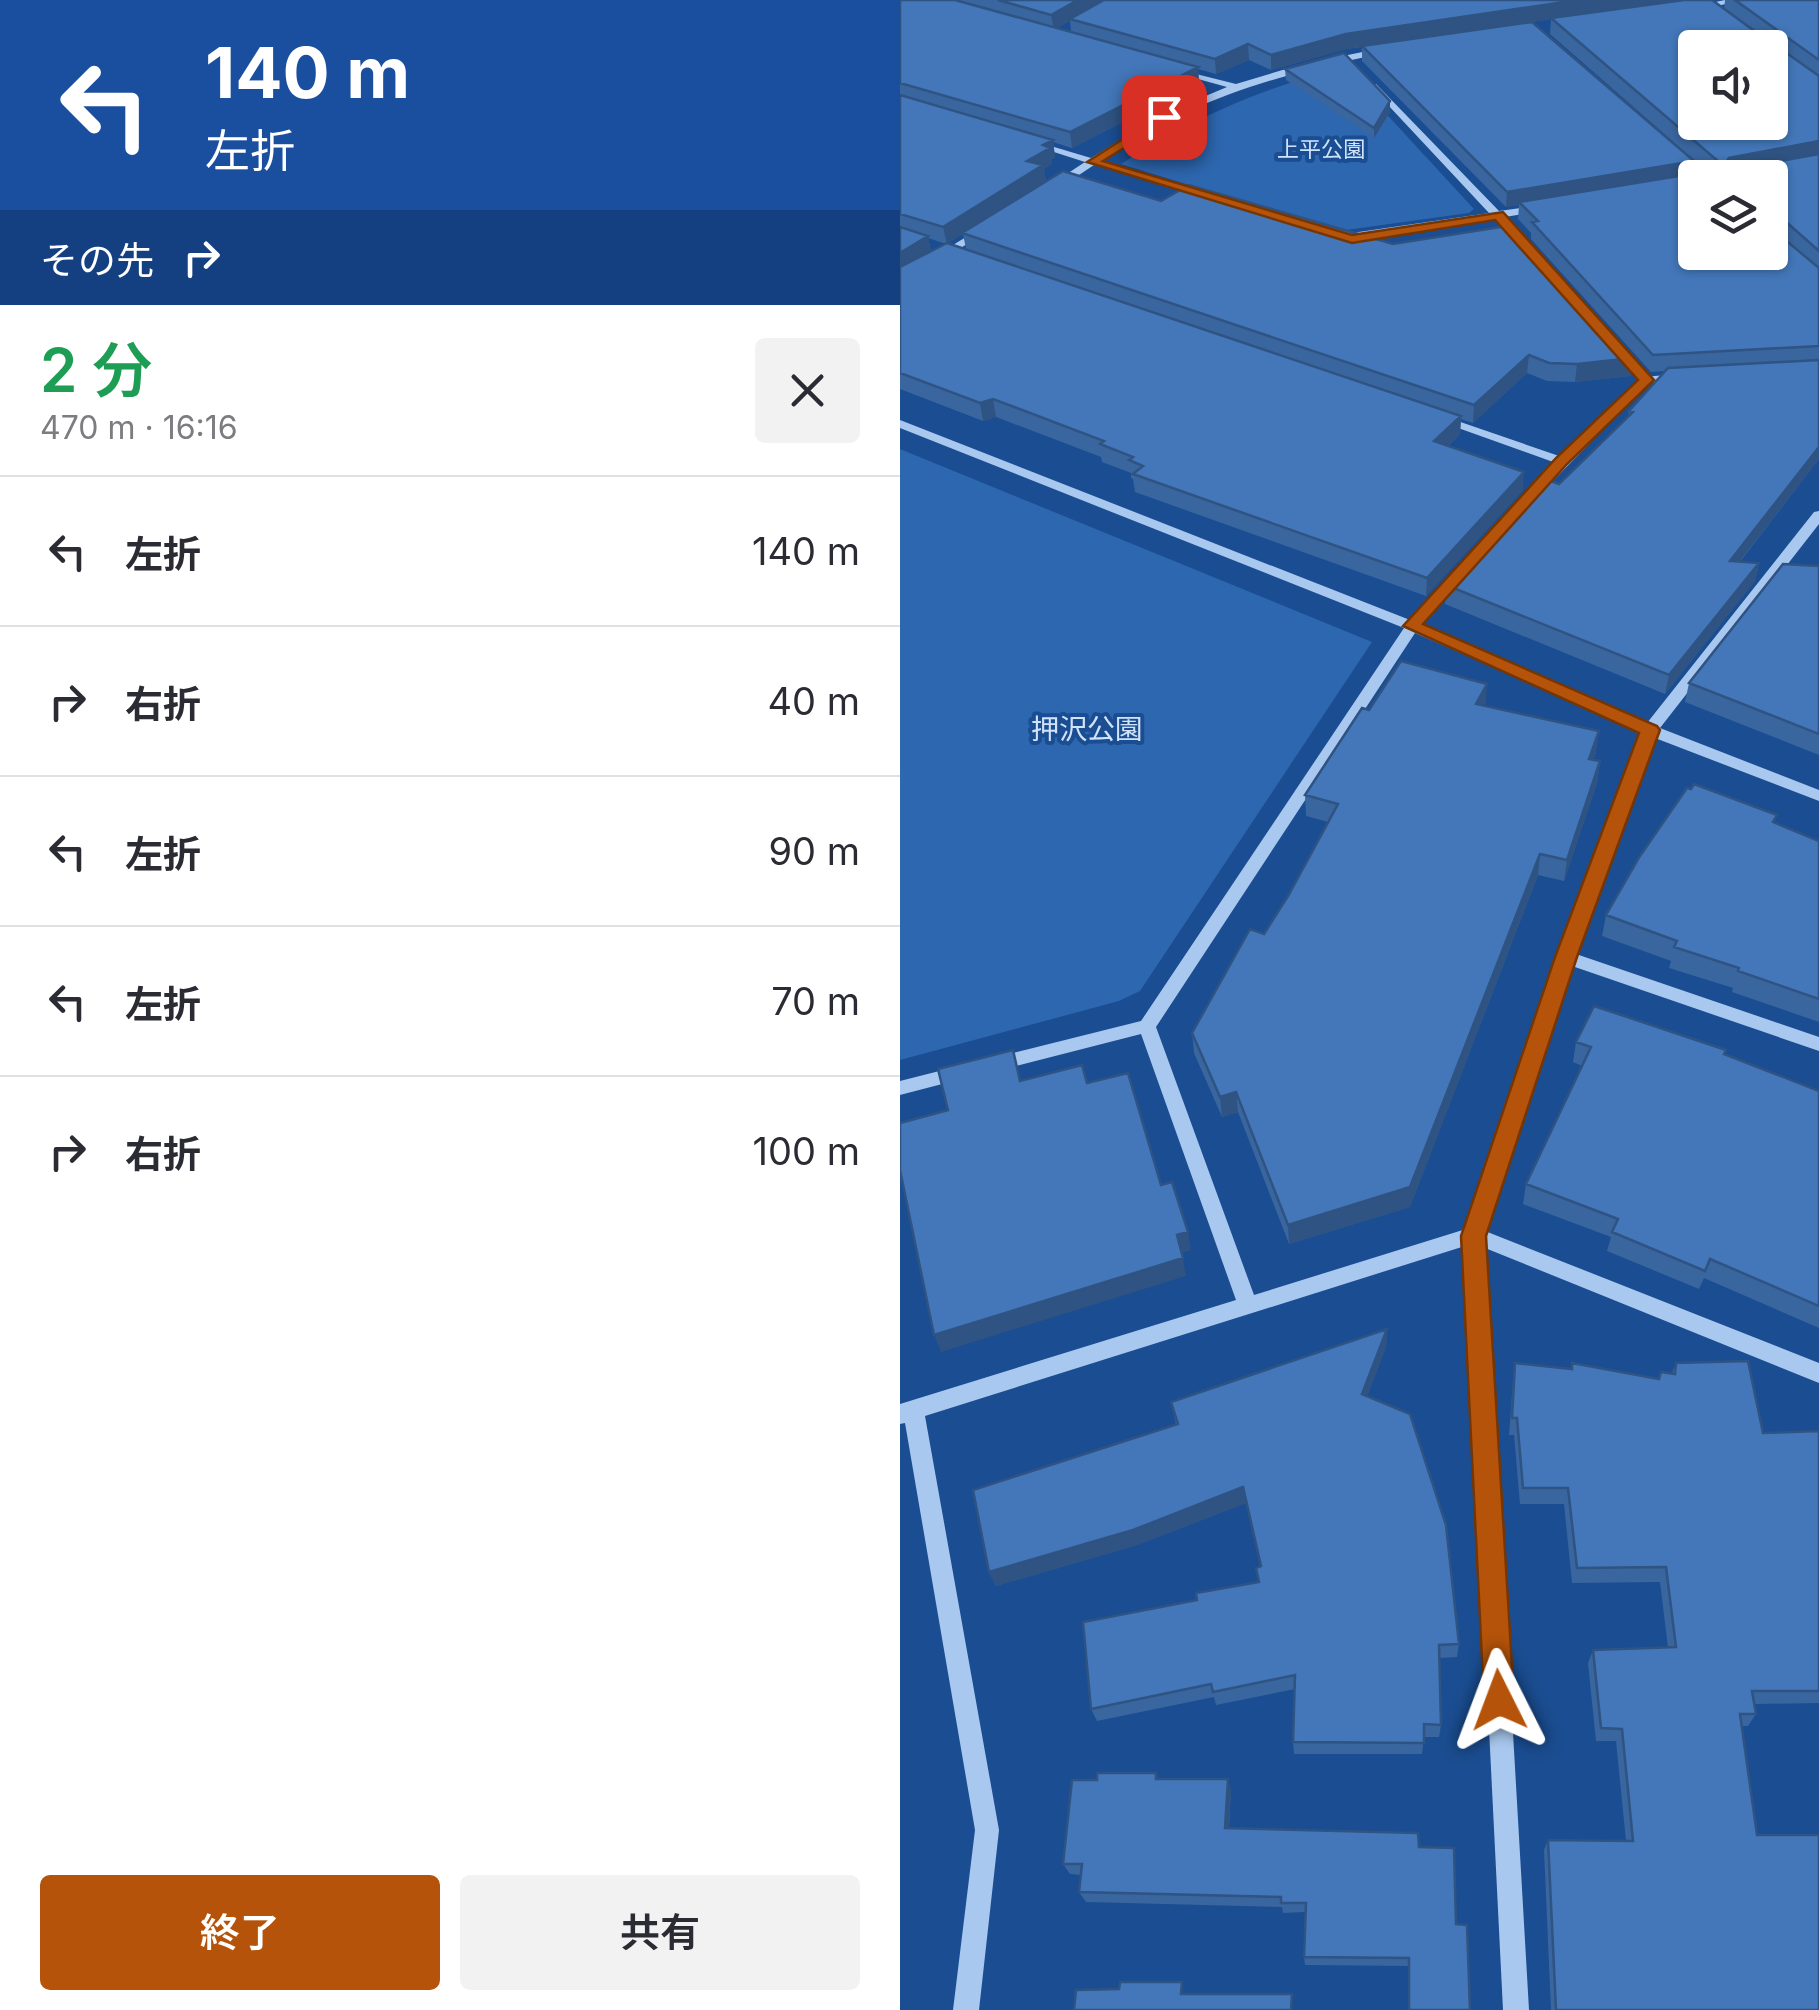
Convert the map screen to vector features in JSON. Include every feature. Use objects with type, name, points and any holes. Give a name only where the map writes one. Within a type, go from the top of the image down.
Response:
[{"type":"street","points":[[1688,8],[1704,2],[1743,0]]},
{"type":"street","points":[[1704,2],[1722,16]]},
{"type":"street","points":[[1045,192],[1164,117],[1236,87],[1346,56],[1402,48]]},
{"type":"street","points":[[1346,56],[1510,229]]},
{"type":"street","points":[[1164,67],[1236,87]]},
{"type":"street","points":[[1663,140],[1686,160]]},
{"type":"street","points":[[1023,141],[1222,200]]},
{"type":"street","points":[[1333,233],[1352,239],[1557,206]]},
{"type":"street","points":[[900,282],[998,222]]},
{"type":"street","points":[[933,246],[968,258]]},
{"type":"street","points":[[1634,366],[1646,380]]},
{"type":"street","points":[[1524,502],[1646,380],[1704,377]]},
{"type":"street","points":[[1432,416],[1562,461]]},
{"type":"street","points":[[900,424],[1412,626],[1650,730],[1819,796]]},
{"type":"street","points":[[1516,2010],[1474,1236],[1566,957],[1650,730],[1819,515]]},
{"type":"street","points":[[900,1088],[1147,1026],[1412,626],[1474,557]]},
{"type":"street","points":[[1566,957],[1819,1044]]},
{"type":"street","points":[[1147,1026],[1248,1306]]},
{"type":"street","points":[[966,2010],[987,1830],[906,1412],[1474,1236],[1819,1372]]},
{"type":"green space","name":"上平公園","points":[[1344,68],[1474,209],[1469,213],[1339,231],[1121,164],[1228,106]]},
{"type":"green space","name":"押沢公園","points":[[900,449],[1372,642],[1140,991],[1119,1001],[900,1060]]},
{"type":"building","points":[[900,0],[955,0],[1198,67],[1070,132],[900,83]]},
{"type":"building","points":[[998,0],[1078,0],[1051,15]]},
{"type":"building","points":[[1104,0],[1578,0],[1346,34],[1271,55],[1248,44],[1215,59],[1070,19]]},
{"type":"building","points":[[1684,0],[1712,0],[1753,30],[1678,30],[1678,127],[1551,18]]},
{"type":"building","points":[[1735,0],[1819,0],[1819,60],[1788,38],[1788,30],[1777,30]]},
{"type":"building","points":[[1532,22],[1693,160],[1507,192],[1362,46]]},
{"type":"building","points":[[1344,53],[1390,101],[1374,128],[1285,69]]},
{"type":"building","points":[[1788,54],[1819,76],[1819,141],[1717,160],[1693,140],[1788,140]]},
{"type":"building","points":[[900,95],[1053,140],[1043,145],[1050,148],[1027,161],[1043,165],[943,227],[900,214]]},
{"type":"building","points":[[1819,154],[1819,251],[1788,224],[1786,160]]},
{"type":"building","points":[[1063,171],[1161,201],[1189,185],[1393,244],[1513,225],[1633,358],[1577,364],[1549,363],[1529,355],[1474,405],[962,233]]},
{"type":"building","points":[[1678,176],[1678,270],[1788,270],[1788,242],[1819,268],[1819,346],[1653,355],[1532,222],[1538,221],[1519,202]]},
{"type":"building","points":[[900,227],[928,236],[900,253]]},
{"type":"building","points":[[947,243],[1461,416],[1434,441],[1524,472],[1427,578],[1133,474],[1143,466],[1129,460],[1133,457],[1100,444],[1104,441],[993,399],[980,403],[900,373],[900,267]]},
{"type":"building","points":[[1819,360],[1819,447],[1730,561],[1759,563],[1669,675],[1446,585],[1543,478],[1559,484],[1633,412],[1629,411],[1668,368]]},
{"type":"building","points":[[1783,564],[1819,566],[1819,734],[1689,683]]},
{"type":"building","points":[[1401,661],[1487,684],[1476,704],[1599,731],[1589,759],[1600,761],[1567,860],[1540,854],[1410,1187],[1288,1225],[1236,1092],[1220,1097],[1192,1033],[1250,929],[1264,934],[1338,804],[1305,795],[1362,708],[1369,710]]},
{"type":"building","points":[[1694,784],[1777,815],[1773,822],[1819,841],[1819,999],[1674,947],[1677,941],[1606,915],[1640,856],[1687,788]]},
{"type":"building","points":[[1594,1006],[1726,1050],[1724,1054],[1819,1091],[1819,1306],[1710,1259],[1705,1271],[1612,1232],[1618,1219],[1526,1184],[1591,1047],[1576,1042]]},
{"type":"building","points":[[1013,1050],[1020,1081],[1082,1065],[1087,1083],[1128,1073],[1161,1185],[1172,1182],[1188,1232],[1177,1235],[1183,1258],[934,1335],[900,1170],[900,1123],[948,1110],[938,1069]]},
{"type":"building","points":[[1387,1329],[1362,1394],[1410,1414],[1446,1525],[1459,1644],[1439,1645],[1441,1725],[1424,1724],[1424,1743],[1293,1742],[1295,1675],[1213,1692],[1211,1684],[1091,1709],[1083,1622],[1197,1600],[1196,1593],[1259,1582],[1256,1568],[1261,1566],[1243,1487],[1133,1530],[989,1572],[973,1490],[1178,1424],[1171,1402]]},
{"type":"building","points":[[1748,1361],[1763,1433],[1819,1431],[1819,1691],[1752,1691],[1756,1714],[1740,1714],[1757,1835],[1819,1835],[1819,2010],[1556,2010],[1548,1840],[1633,1841],[1622,1729],[1601,1728],[1593,1650],[1676,1647],[1666,1567],[1577,1568],[1568,1488],[1523,1488],[1517,1418],[1512,1418],[1515,1363],[1572,1369],[1572,1363],[1659,1379],[1661,1372],[1675,1374],[1676,1363]]},
{"type":"building","points":[[1097,1773],[1156,1773],[1156,1779],[1228,1779],[1225,1828],[1418,1833],[1419,1847],[1454,1848],[1456,1924],[1467,1925],[1470,2010],[1409,2010],[1409,1958],[1304,1957],[1306,1903],[1281,1903],[1281,1897],[1079,1892],[1082,1864],[1063,1864],[1072,1780],[1097,1780]]},
{"type":"building","points":[[1120,1982],[1182,1982],[1181,1994],[1292,1994],[1291,2010],[1074,2010],[1076,1990],[1119,1989]]},
{"type":"route","points":[[1164,117],[1093,162],[1352,239],[1498,215],[1646,380],[1562,461],[1412,626],[1650,730],[1566,957],[1474,1236],[1499,1700]]}]
